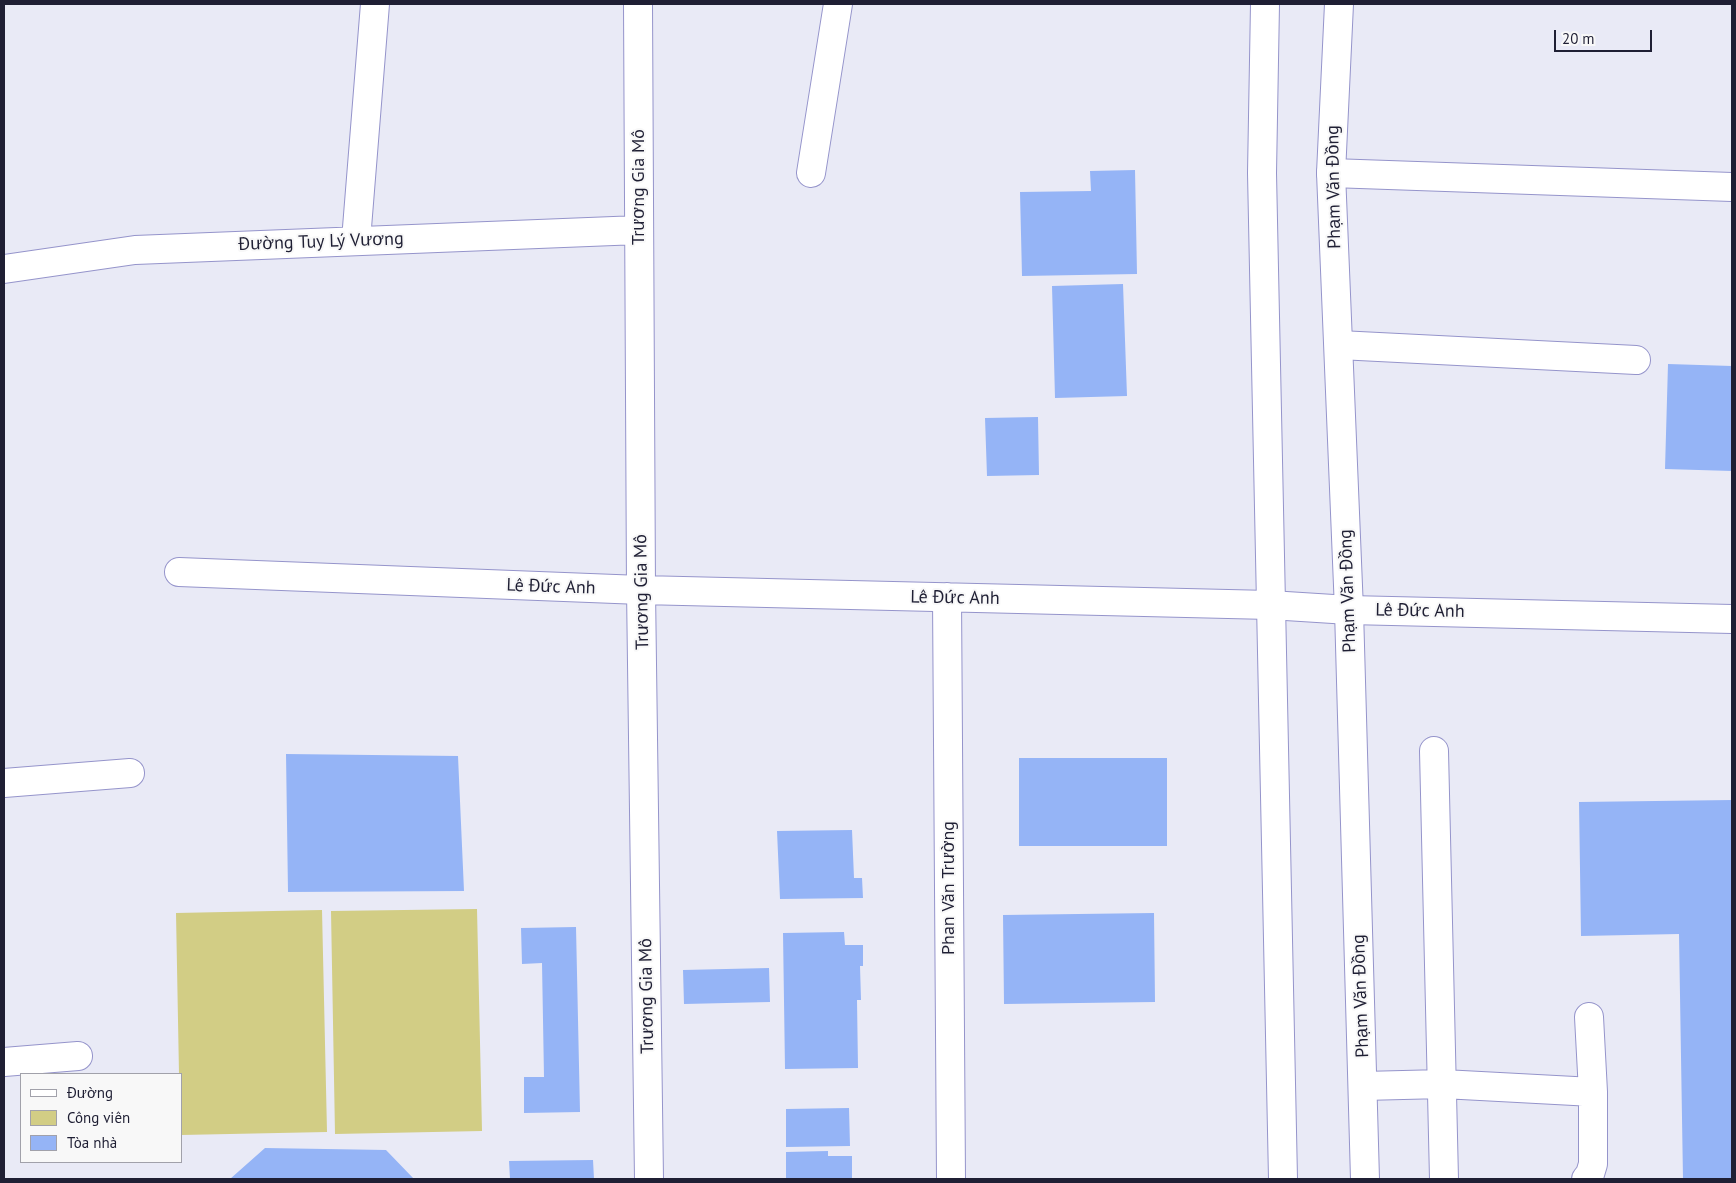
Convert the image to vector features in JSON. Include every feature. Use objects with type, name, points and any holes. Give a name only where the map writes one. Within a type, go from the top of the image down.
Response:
[{"type":"street","points":[[356,240],[375,4]]},
{"type":"street","name":"Trương Gia Mô","points":[[638,4],[641,590],[649,1179]]},
{"type":"street","points":[[811,173],[838,4]]},
{"type":"street","points":[[1265,4],[1262,173],[1283,1179]]},
{"type":"street","name":"Phạm Văn Đồng","points":[[1339,4],[1331,173],[1349,610],[1364,1086],[1365,1179]]},
{"type":"street","points":[[1331,173],[1732,187]]},
{"type":"street","name":"Đường Tuy Lý Vương","points":[[4,269],[135,250],[639,230]]},
{"type":"street","points":[[1339,344],[1636,360]]},
{"type":"street","name":"Lê Đức Anh","points":[[179,572],[641,590],[1270,605],[1349,610],[1732,619]]},
{"type":"street","name":"Phan Văn Trường","points":[[947,597],[951,1179]]},
{"type":"street","points":[[1434,751],[1444,1179]]},
{"type":"street","points":[[4,783],[130,773]]},
{"type":"street","points":[[1586,1179],[1594,1164],[1589,1016]]},
{"type":"street","points":[[4,1062],[78,1056]]},
{"type":"street","points":[[1364,1086],[1443,1084],[1593,1092]]},
{"type":"green space","points":[[477,909],[482,1131],[335,1134],[331,911]]},
{"type":"green space","points":[[322,910],[327,1132],[182,1135],[182,1073],[179,1073],[176,913]]},
{"type":"building","points":[[1135,170],[1137,274],[1022,276],[1020,192],[1091,191],[1090,171]]},
{"type":"building","points":[[1123,284],[1127,396],[1055,398],[1052,286]]},
{"type":"building","points":[[1668,364],[1732,366],[1732,471],[1665,469]]},
{"type":"building","points":[[1038,417],[1039,475],[987,476],[985,418]]},
{"type":"building","points":[[286,754],[458,756],[464,891],[288,892]]},
{"type":"building","points":[[1019,758],[1167,758],[1167,846],[1019,846]]},
{"type":"building","points":[[1732,800],[1732,1179],[1683,1179],[1679,934],[1581,936],[1579,802]]},
{"type":"building","points":[[852,830],[854,878],[862,878],[863,898],[780,899],[777,831]]},
{"type":"building","points":[[1154,913],[1155,1002],[1004,1004],[1003,915]]},
{"type":"building","points":[[576,927],[580,1112],[524,1113],[524,1077],[544,1077],[542,963],[522,964],[521,928]]},
{"type":"building","points":[[844,932],[845,945],[863,945],[863,966],[860,966],[861,1000],[857,1000],[858,1068],[785,1069],[783,933]]},
{"type":"building","points":[[769,968],[770,1002],[684,1004],[683,970]]},
{"type":"building","points":[[849,1108],[850,1146],[786,1147],[786,1109]]},
{"type":"building","points":[[265,1148],[386,1150],[414,1179],[230,1179]]},
{"type":"building","points":[[828,1151],[828,1156],[852,1156],[852,1179],[786,1179],[786,1152]]},
{"type":"building","points":[[593,1160],[594,1179],[510,1179],[509,1161]]}]
